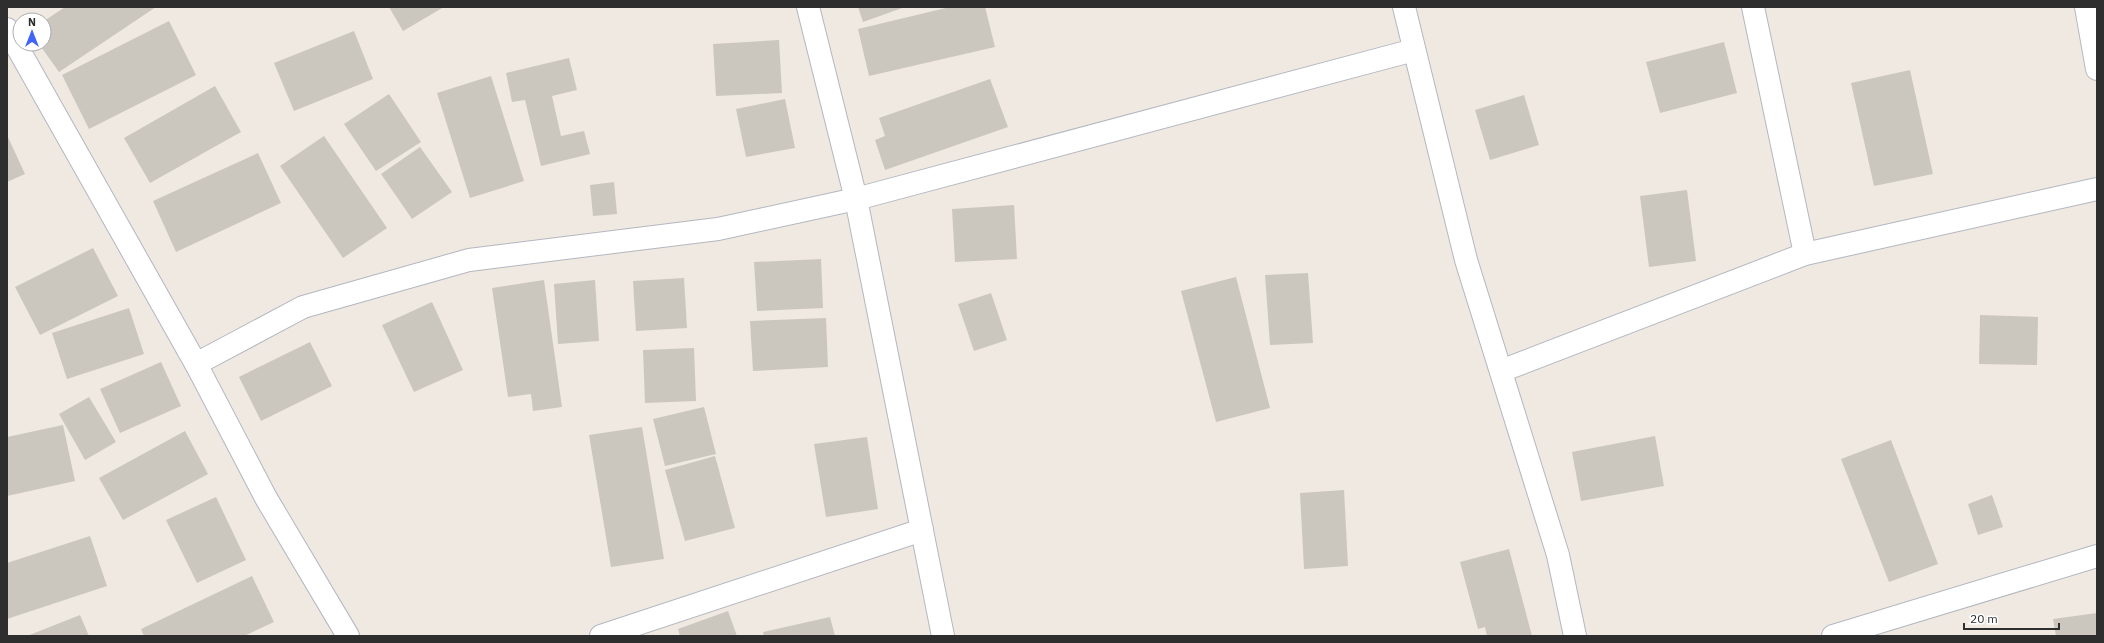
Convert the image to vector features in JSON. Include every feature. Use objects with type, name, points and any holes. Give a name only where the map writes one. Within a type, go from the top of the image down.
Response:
[{"type":"street","points":[[808,7],[856,199],[943,636]]},
{"type":"street","points":[[1404,7],[1466,260],[1558,555],[1576,636]]},
{"type":"street","points":[[1753,7],[1805,254]]},
{"type":"street","points":[[2086,7],[2097,69]]},
{"type":"street","points":[[7,29],[196,364],[266,498],[348,636]]},
{"type":"street","points":[[196,364],[303,307],[469,260],[718,228],[856,199],[1414,50]]},
{"type":"street","points":[[1501,371],[1805,254],[2097,189]]},
{"type":"street","points":[[601,636],[922,530]]},
{"type":"street","points":[[1833,636],[2097,556]]},
{"type":"building","points":[[65,7],[156,7],[59,72],[45,52],[52,52],[52,16]]},
{"type":"building","points":[[389,7],[444,7],[403,31]]},
{"type":"building","points":[[858,7],[905,7],[863,22]]},
{"type":"building","points":[[950,7],[985,7],[995,47],[869,76],[858,29]]},
{"type":"building","points":[[169,21],[196,75],[89,129],[62,75]]},
{"type":"building","points":[[354,31],[373,79],[294,111],[274,63]]},
{"type":"building","points":[[779,40],[782,93],[716,96],[713,44]]},
{"type":"building","points":[[1724,42],[1737,93],[1660,113],[1646,62]]},
{"type":"building","points":[[569,58],[577,90],[552,96],[561,136],[584,131],[590,154],[541,166],[525,100],[512,102],[506,73]]},
{"type":"building","points":[[1910,70],[1933,174],[1874,186],[1851,83]]},
{"type":"building","points":[[491,76],[524,181],[470,198],[437,93]]},
{"type":"building","points":[[990,79],[1008,127],[885,170],[875,140],[885,136],[879,118]]},
{"type":"building","points":[[215,86],[241,132],[150,183],[124,138]]},
{"type":"building","points":[[389,94],[421,142],[376,171],[344,124]]},
{"type":"building","points":[[1524,95],[1539,145],[1490,160],[1475,110]]},
{"type":"building","points":[[785,99],[795,148],[746,157],[736,109]]},
{"type":"building","points":[[7,135],[25,174],[7,182]]},
{"type":"building","points":[[324,136],[387,228],[343,258],[280,166]]},
{"type":"building","points":[[420,147],[452,192],[412,219],[381,174]]},
{"type":"building","points":[[258,153],[281,203],[176,252],[153,201]]},
{"type":"building","points":[[614,182],[617,214],[593,216],[590,185]]},
{"type":"building","points":[[1687,190],[1696,261],[1649,267],[1640,196]]},
{"type":"building","points":[[1014,205],[1017,259],[955,262],[952,209]]},
{"type":"building","points":[[93,248],[118,296],[40,335],[15,287]]},
{"type":"building","points":[[821,259],[823,308],[757,311],[754,262]]},
{"type":"building","points":[[1308,273],[1313,343],[1270,345],[1265,275]]},
{"type":"building","points":[[1236,277],[1270,408],[1216,422],[1181,291]]},
{"type":"building","points":[[684,278],[687,328],[636,331],[633,281]]},
{"type":"building","points":[[544,280],[562,407],[533,411],[531,394],[508,397],[492,288]]},
{"type":"building","points":[[595,280],[599,341],[558,344],[554,284]]},
{"type":"building","points":[[991,293],[1007,340],[974,351],[958,304]]},
{"type":"building","points":[[432,302],[463,370],[414,392],[382,325]]},
{"type":"building","points":[[129,308],[144,354],[67,379],[52,333]]},
{"type":"building","points":[[1980,315],[2038,317],[2037,365],[1979,364]]},
{"type":"building","points":[[826,318],[828,367],[753,371],[750,321]]},
{"type":"building","points":[[310,342],[332,386],[261,421],[239,377]]},
{"type":"building","points":[[694,348],[696,401],[645,403],[643,350]]},
{"type":"building","points":[[161,362],[181,406],[120,433],[100,389]]},
{"type":"building","points":[[89,397],[116,442],[85,460],[59,414]]},
{"type":"building","points":[[704,407],[716,454],[665,466],[653,419]]},
{"type":"building","points":[[63,425],[75,481],[7,496],[7,437]]},
{"type":"building","points":[[642,427],[664,559],[611,567],[589,435]]},
{"type":"building","points":[[185,431],[208,474],[123,520],[99,478]]},
{"type":"building","points":[[1655,436],[1664,486],[1581,501],[1572,452]]},
{"type":"building","points":[[867,437],[878,509],[826,517],[814,444]]},
{"type":"building","points":[[1891,440],[1938,564],[1889,582],[1841,459]]},
{"type":"building","points":[[715,456],[735,528],[685,541],[665,470]]},
{"type":"building","points":[[1344,490],[1348,566],[1304,569],[1300,493]]},
{"type":"building","points":[[1992,495],[2003,527],[1978,535],[1968,504]]},
{"type":"building","points":[[216,497],[246,560],[197,583],[166,520]]},
{"type":"building","points":[[90,536],[107,586],[7,619],[7,563]]},
{"type":"building","points":[[1509,549],[1532,636],[1487,636],[1485,627],[1478,629],[1460,562]]},
{"type":"building","points":[[252,576],[274,622],[244,636],[144,636],[141,629]]},
{"type":"building","points":[[728,611],[737,636],[680,636],[678,629]]},
{"type":"building","points":[[2097,613],[2097,636],[2056,636],[2053,619]]},
{"type":"building","points":[[80,615],[89,636],[27,636]]},
{"type":"building","points":[[830,617],[835,636],[764,636],[763,632]]}]
